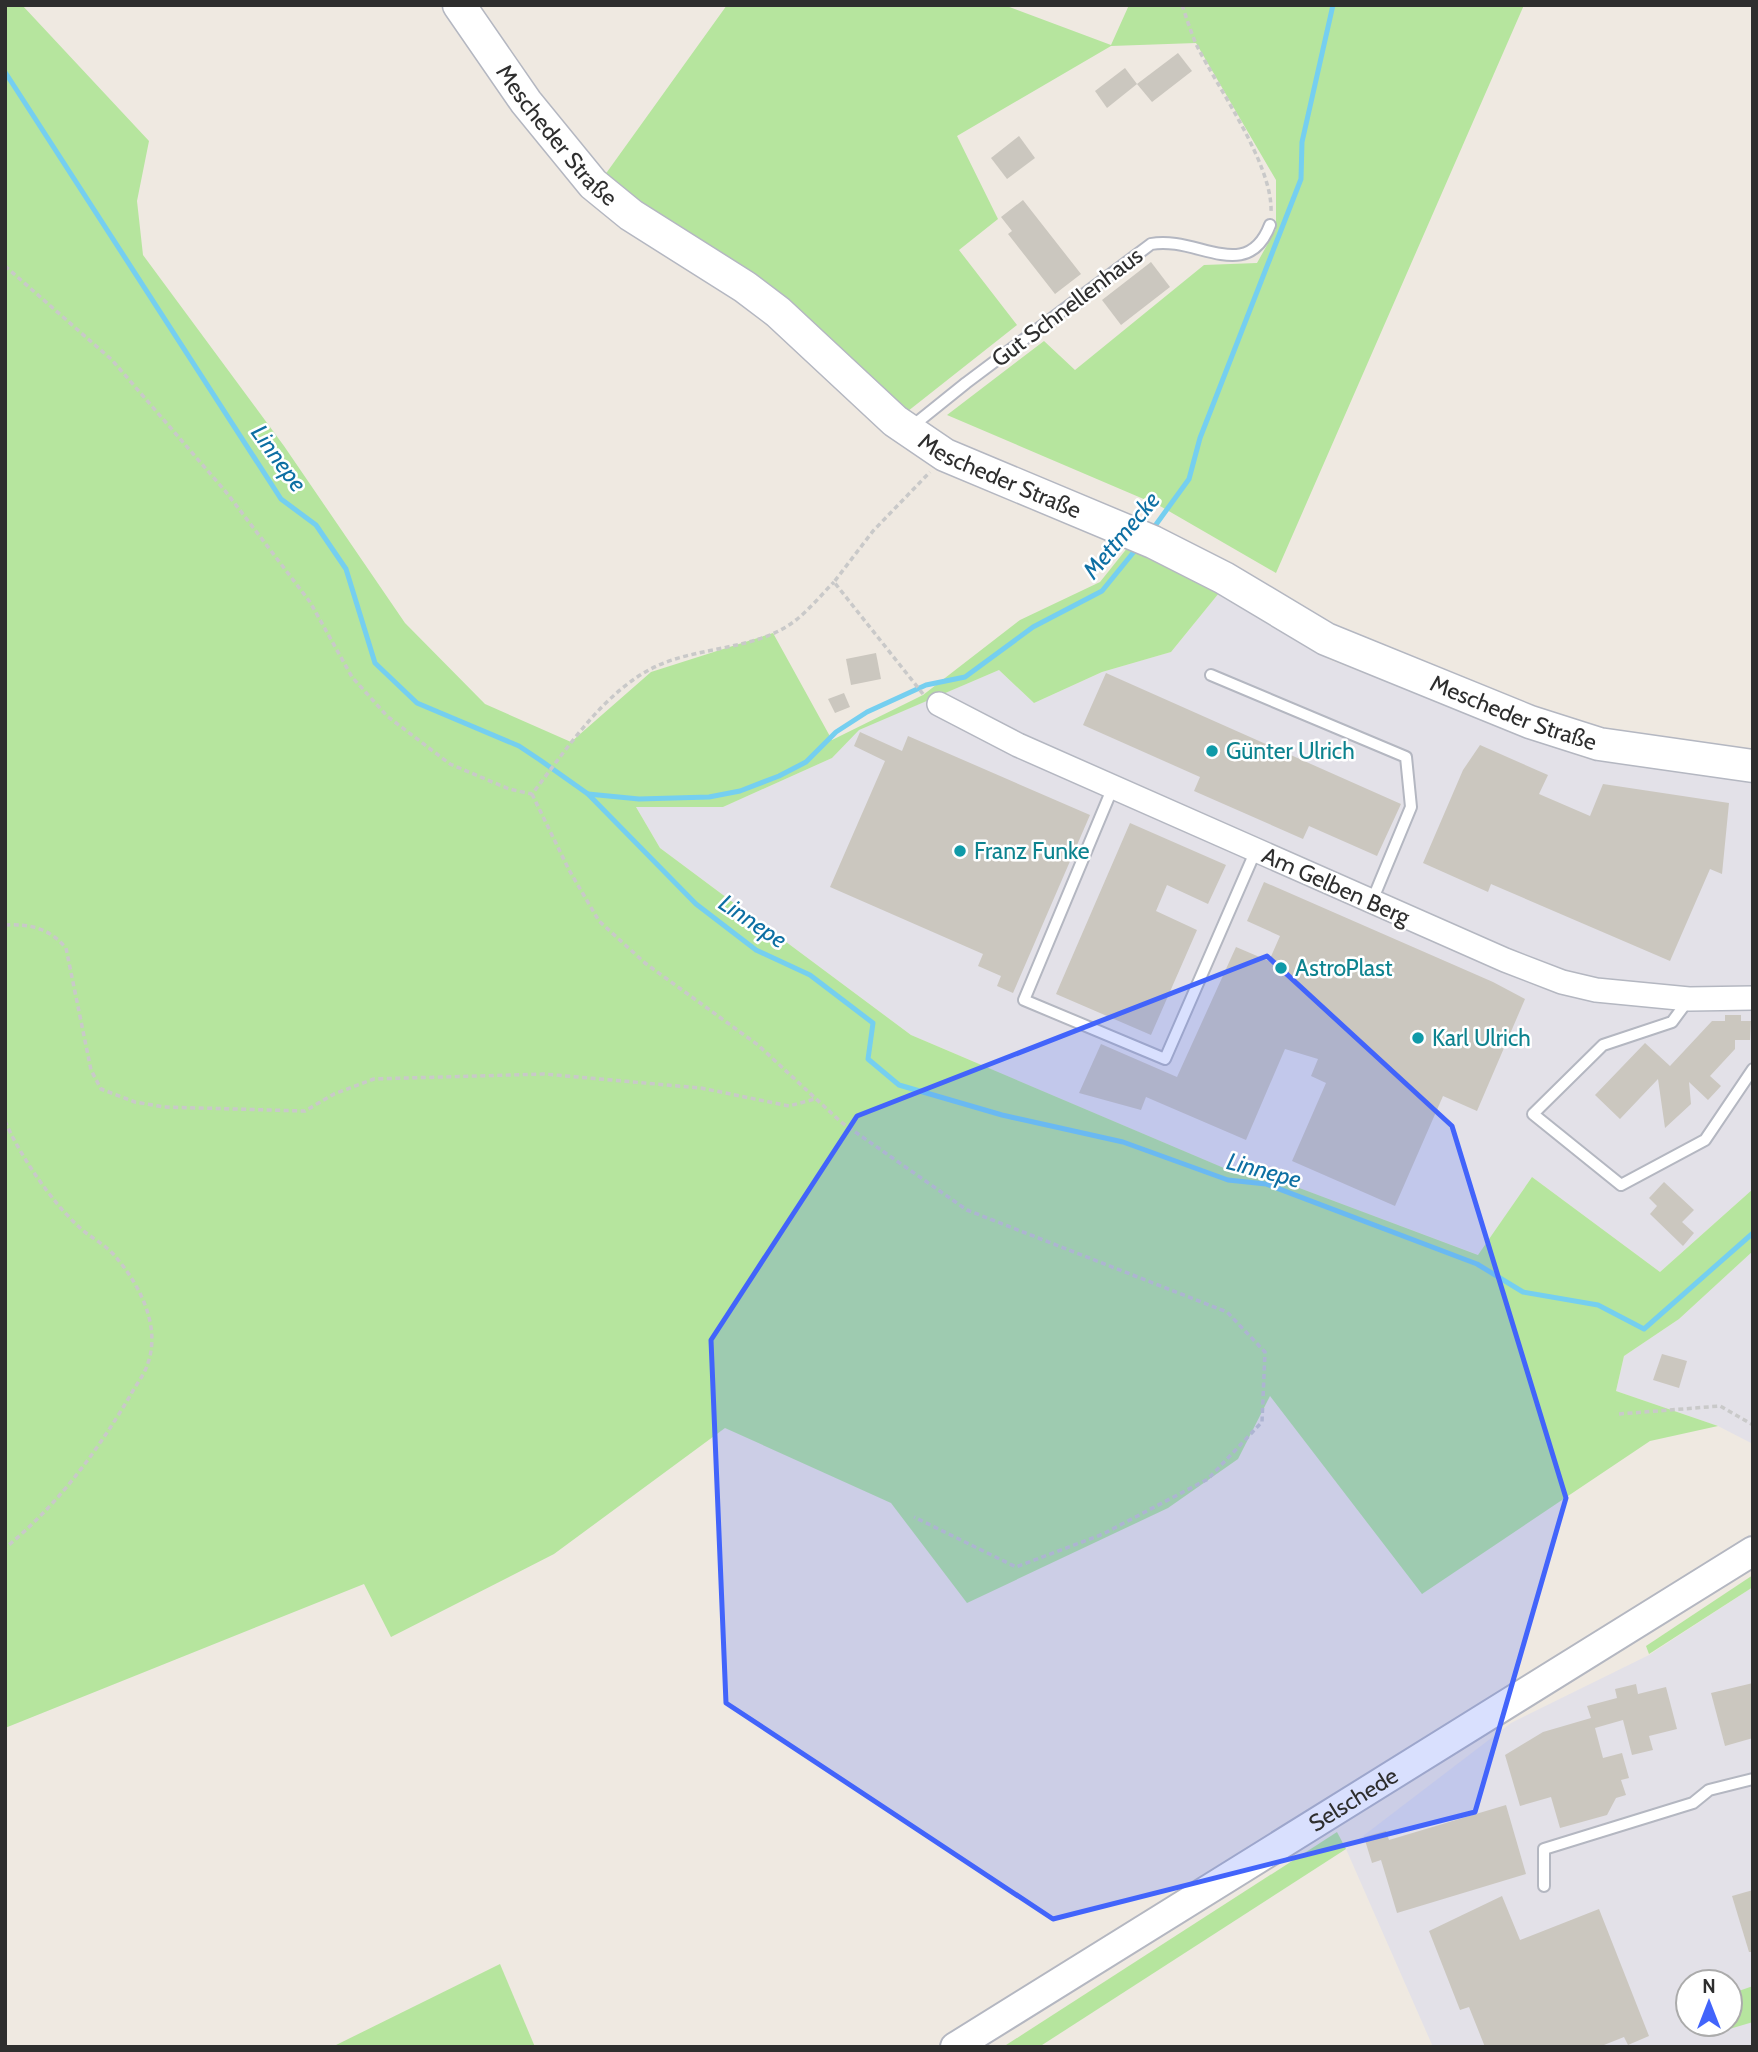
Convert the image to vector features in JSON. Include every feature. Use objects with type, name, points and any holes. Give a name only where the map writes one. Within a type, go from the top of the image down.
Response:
[{"type":"main road","name":"Mescheder Straße","points":[[459,5],[526,102],[593,184],[631,215],[745,287],[778,313],[908,430],[946,455],[974,470],[1143,538],[1224,579],[1326,639],[1530,722],[1624,749],[1753,766]]},
{"type":"street","name":"Am Gelben Berg","points":[[931,699],[1018,745],[1562,982],[1628,995],[1689,999],[1753,998]]},
{"type":"street","name":"Selschede","points":[[955,2047],[1753,1551]]},
{"type":"lane","name":"Gut Schnellenhaus","points":[[908,430],[1151,244],[1181,242],[1216,254],[1239,256],[1261,244],[1270,225]]},
{"type":"lane","points":[[1211,675],[1406,757],[1411,807],[1372,901]]},
{"type":"lane","points":[[1112,787],[1024,1000],[1165,1059],[1256,850]]},
{"type":"lane","points":[[1689,999],[1672,1022],[1603,1045],[1533,1114],[1621,1185],[1705,1140],[1753,1069]]},
{"type":"lane","points":[[1545,1886],[1544,1849],[1693,1803],[1709,1790],[1753,1779]]},
{"type":"path","points":[[1182,5],[1196,43],[1264,173],[1272,199],[1270,225]]},
{"type":"path","points":[[5,266],[112,360],[226,492],[310,603],[352,677],[387,716],[450,764],[509,789],[533,794]]},
{"type":"path","points":[[533,794],[611,700],[635,678],[660,664],[773,633],[796,620],[834,582],[873,531],[946,455]]},
{"type":"path","points":[[834,582],[903,671],[931,699]]},
{"type":"path","points":[[533,794],[569,870],[599,921],[645,963],[758,1045],[841,1122],[967,1210],[1227,1311],[1265,1352],[1262,1422],[1208,1479],[1103,1534],[1016,1567],[914,1517]]},
{"type":"path","points":[[5,925],[40,928],[52,933],[66,948],[91,1070],[101,1089],[135,1102],[164,1107],[305,1111],[334,1094],[374,1079],[544,1074],[701,1088],[789,1106],[816,1099]]},
{"type":"path","points":[[5,1121],[12,1137],[54,1197],[78,1226],[113,1253],[137,1283],[150,1319],[149,1363],[120,1412],[88,1461],[61,1495],[5,1548]]},
{"type":"path","points":[[1619,1414],[1720,1406],[1753,1425]]},
{"type":"highlighted area","points":[[1267,956],[1452,1126],[1566,1498],[1475,1812],[1053,1919],[726,1703],[711,1340],[857,1116]]},
{"type":"shaded area","points":[[1219,593],[1330,660],[1584,758],[1753,782],[1753,1189],[1660,1272],[1532,1177],[1479,1255],[1254,1171],[1231,1171],[911,1035],[660,848],[636,807],[723,807],[832,758],[858,730],[999,670],[1034,703],[1102,672],[1171,652]]},
{"type":"shaded area","points":[[1753,1251],[1753,1444],[1718,1426],[1616,1391],[1624,1356],[1679,1319]]},
{"type":"shaded area","points":[[1753,1587],[1753,2047],[1433,2047],[1346,1849],[1511,1723],[1649,1655]]},
{"type":"green space","points":[[5,5],[22,5],[149,141],[137,201],[143,255],[284,446],[405,623],[485,704],[571,742],[651,672],[773,633],[832,740],[923,695],[1020,620],[1100,582],[1128,547],[1219,593],[1171,652],[1102,672],[1034,703],[999,670],[859,730],[832,758],[723,807],[636,807],[660,848],[911,1035],[1231,1171],[1254,1171],[1478,1255],[1532,1177],[1660,1272],[1753,1189],[1753,1251],[1679,1319],[1624,1356],[1616,1391],[1718,1426],[1650,1441],[1422,1594],[1270,1396],[1238,1459],[1168,1508],[967,1603],[891,1503],[725,1428],[554,1554],[391,1637],[364,1584],[5,1728]]},
{"type":"green space","points":[[727,5],[1004,5],[1111,45],[1129,5],[1524,5],[1276,573],[1160,506],[947,415],[1044,341],[1075,370],[1204,265],[1257,263],[1276,229],[1276,180],[1196,43],[1111,46],[957,136],[998,219],[959,250],[1017,325],[903,415],[602,179]]},
{"type":"green space","points":[[1753,1575],[1753,1587],[1649,1654],[1646,1646]]},
{"type":"green space","points":[[1337,1832],[1346,1849],[1039,2047],[1003,2047]]},
{"type":"green space","points":[[500,1964],[535,2047],[332,2047]]},
{"type":"green space","points":[[1753,1986],[1753,2022],[1744,2025],[1744,1989]]},
{"type":"building","points":[[1178,53],[1192,71],[1152,102],[1137,84]]},
{"type":"building","points":[[1125,68],[1137,84],[1107,108],[1095,91]]},
{"type":"building","points":[[1019,136],[1035,158],[1007,179],[991,158]]},
{"type":"building","points":[[1023,200],[1081,274],[1055,294],[1008,234],[1012,231],[1001,217]]},
{"type":"building","points":[[1151,262],[1170,287],[1121,325],[1102,300]]},
{"type":"building","points":[[876,653],[881,679],[851,685],[846,659]]},
{"type":"building","name":"Günter Ulrich","points":[[1106,673],[1401,804],[1377,856],[1309,826],[1303,839],[1194,791],[1200,777],[1083,725]]},
{"type":"building","points":[[844,693],[850,707],[835,713],[828,699]]},
{"type":"building","name":"Franz Funke","points":[[860,732],[902,751],[908,736],[1090,815],[1013,993],[997,986],[1001,976],[978,966],[983,954],[830,887],[885,761],[854,746]]},
{"type":"building","points":[[1480,745],[1548,775],[1539,794],[1590,816],[1603,784],[1729,803],[1722,874],[1710,869],[1670,961],[1491,884],[1488,892],[1423,863],[1463,770]]},
{"type":"building","points":[[1130,823],[1226,865],[1208,904],[1167,885],[1156,911],[1197,930],[1151,1035],[1056,994]]},
{"type":"building","points":[[1264,882],[1493,982],[1525,999],[1477,1111],[1443,1096],[1395,1206],[1292,1161],[1326,1083],[1311,1076],[1318,1059],[1285,1049],[1246,1140],[1146,1097],[1141,1110],[1079,1093],[1101,1044],[1177,1077],[1236,947],[1269,961],[1280,936],[1247,921]]},
{"type":"building","points":[[1725,1015],[1741,1015],[1741,1021],[1751,1021],[1750,1040],[1735,1040],[1735,1049],[1710,1076],[1721,1086],[1708,1100],[1689,1082],[1691,1104],[1665,1128],[1658,1079],[1620,1119],[1595,1095],[1645,1043],[1670,1066],[1712,1021],[1725,1021]]},
{"type":"building","points":[[1664,1182],[1694,1210],[1682,1222],[1694,1233],[1683,1246],[1650,1214],[1657,1206],[1649,1198]]},
{"type":"building","points":[[1662,1354],[1687,1361],[1679,1388],[1653,1380]]},
{"type":"building","points":[[1753,1683],[1753,1738],[1725,1746],[1711,1693]]},
{"type":"building","points":[[1636,1684],[1638,1694],[1666,1687],[1677,1729],[1649,1736],[1653,1750],[1632,1755],[1623,1720],[1595,1728],[1603,1758],[1622,1753],[1629,1778],[1621,1780],[1626,1795],[1616,1798],[1607,1815],[1560,1828],[1551,1797],[1520,1806],[1505,1755],[1543,1732],[1591,1718],[1587,1706],[1617,1698],[1615,1689]]},
{"type":"building","points":[[1506,1805],[1526,1874],[1397,1913],[1381,1860],[1372,1863],[1364,1837],[1386,1831],[1389,1840]]},
{"type":"building","points":[[1753,1890],[1753,1952],[1749,1952],[1732,1896]]},
{"type":"building","points":[[1502,1896],[1520,1940],[1599,1909],[1649,2036],[1628,2045],[1624,2037],[1599,2047],[1485,2047],[1469,2007],[1460,2010],[1429,1931]]},
{"type":"waterway","name":"Mettmecke","points":[[1152,530],[1189,479],[1200,438],[1301,179],[1302,142],[1333,5]]},
{"type":"waterway","name":"Linnepe","points":[[5,72],[281,499],[316,525],[346,569],[375,663],[417,703],[519,746],[588,794],[696,904],[756,950],[810,975],[873,1023],[868,1059],[899,1085],[1002,1115],[1123,1142],[1228,1180],[1266,1184],[1477,1264],[1523,1292],[1598,1305],[1644,1329],[1753,1233]]},
{"type":"waterway","name":"Mettmecke","points":[[588,794],[639,799],[709,797],[740,791],[779,776],[806,762],[836,732],[867,712],[926,685],[965,677],[1033,627],[1102,591],[1137,548]]},
{"type":"place","name":"Günter Ulrich","points":[[1212,751]]},
{"type":"place","name":"Franz Funke","points":[[960,851]]},
{"type":"place","name":"AstroPlast","points":[[1281,968]]},
{"type":"place","name":"Karl Ulrich","points":[[1418,1038]]}]
